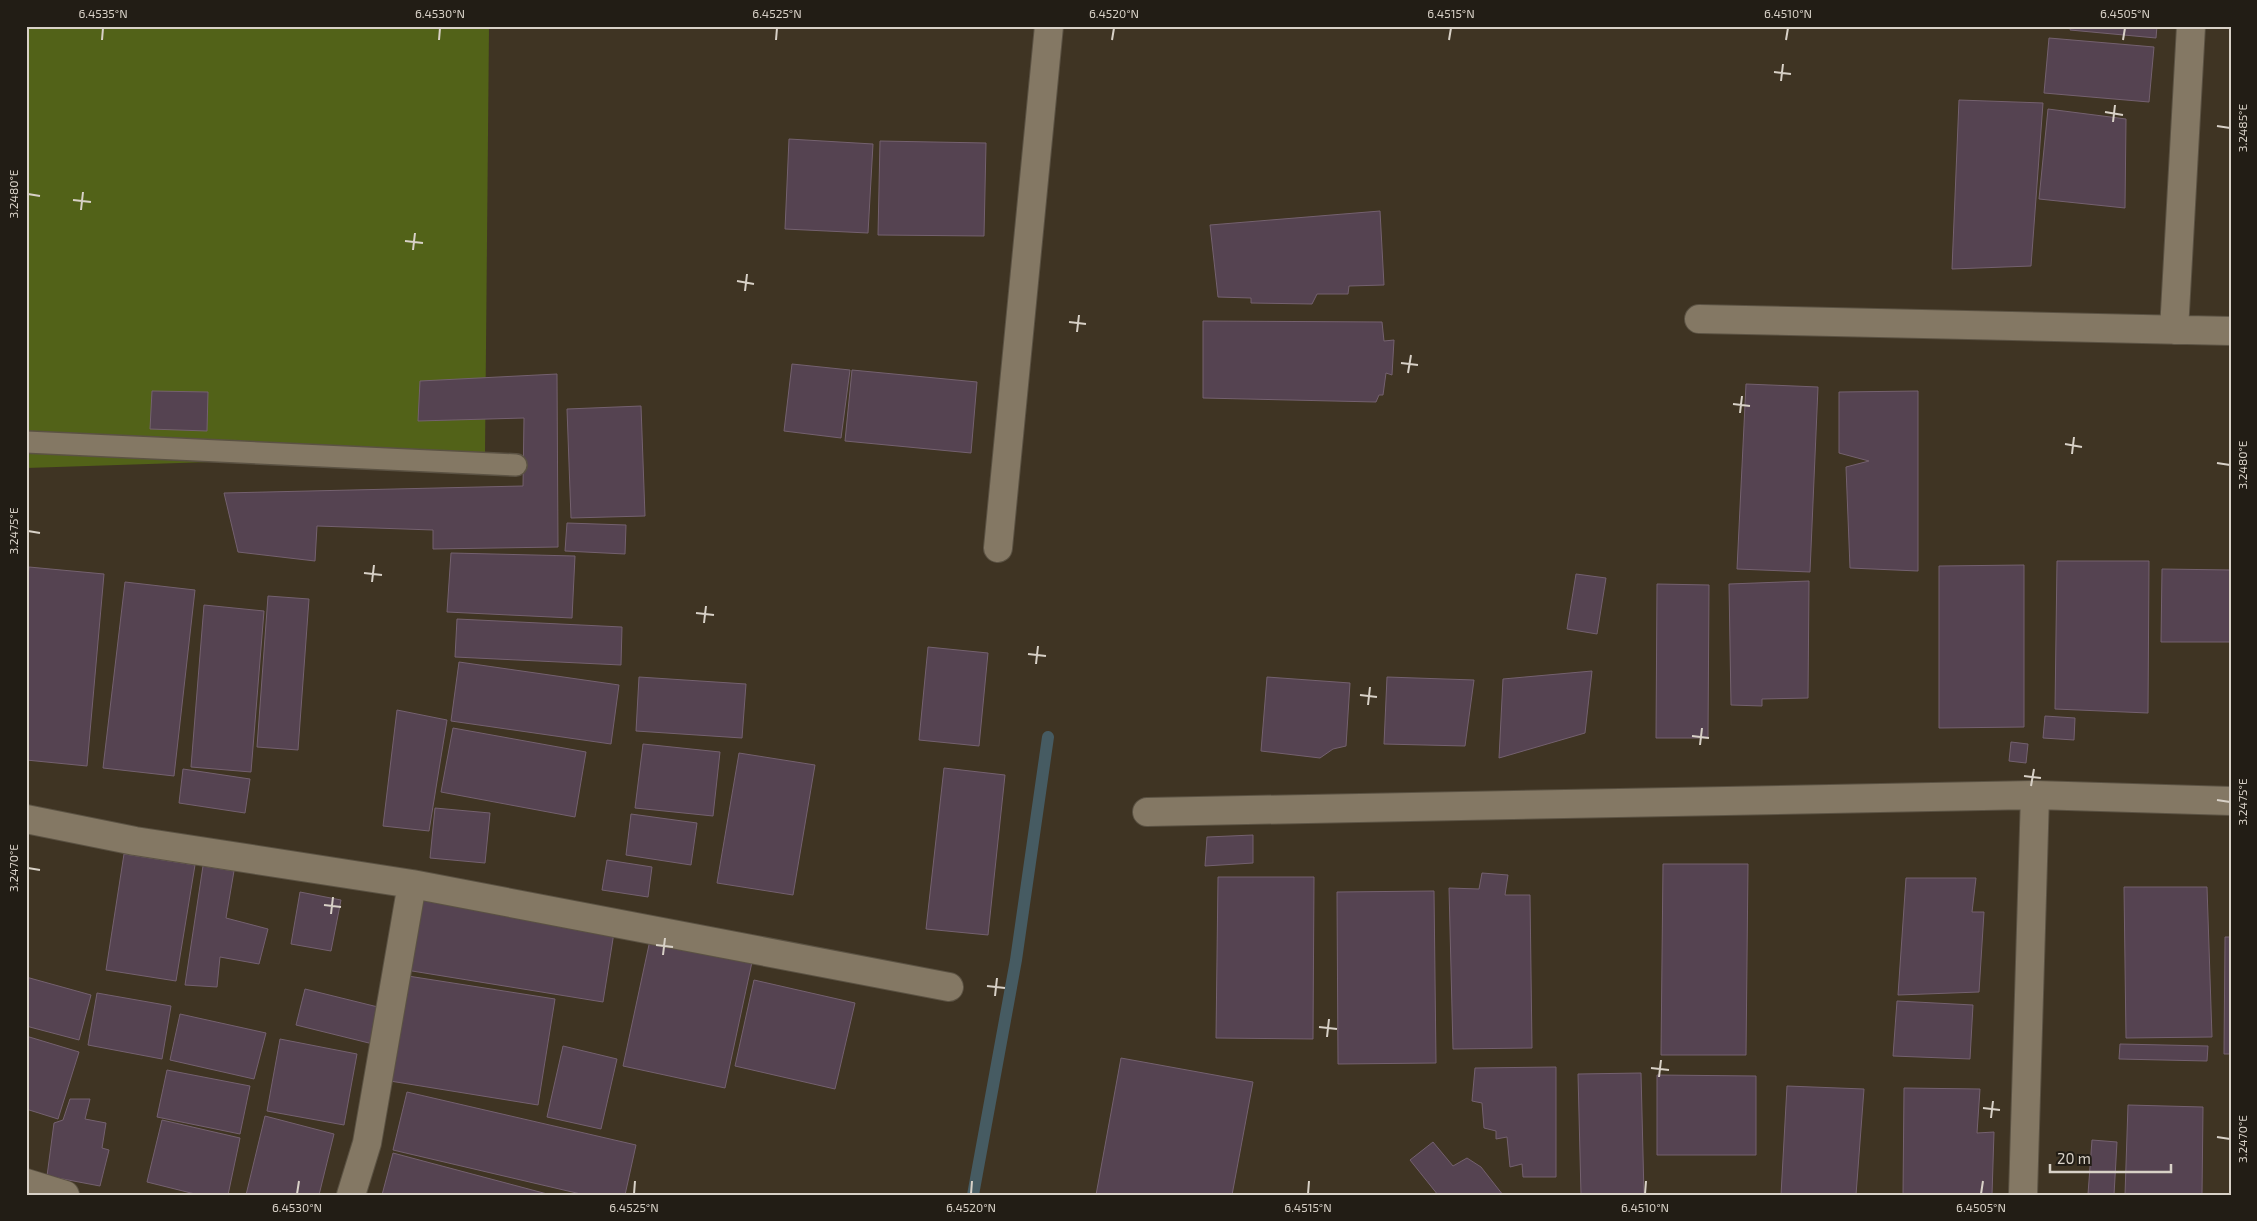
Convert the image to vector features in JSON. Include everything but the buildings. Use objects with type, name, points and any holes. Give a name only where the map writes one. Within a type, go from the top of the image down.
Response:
[{"type":"street","points":[[998,548],[1049,26]]},
{"type":"street","points":[[2174,330],[2191,26]]},
{"type":"street","points":[[1699,319],[2231,331]]},
{"type":"street","points":[[2022,1195],[2035,795]]},
{"type":"street","points":[[1147,812],[2035,795],[2231,801]]},
{"type":"street","points":[[26,819],[136,841],[412,884],[949,987]]},
{"type":"street","points":[[351,1195],[367,1143],[412,884]]},
{"type":"street","points":[[26,1183],[65,1195]]},
{"type":"lane","points":[[26,442],[516,465]]},
{"type":"green space","points":[[26,26],[489,26],[485,453],[26,468]]},
{"type":"waterway","points":[[973,1195],[1016,960],[1048,737]]}]
